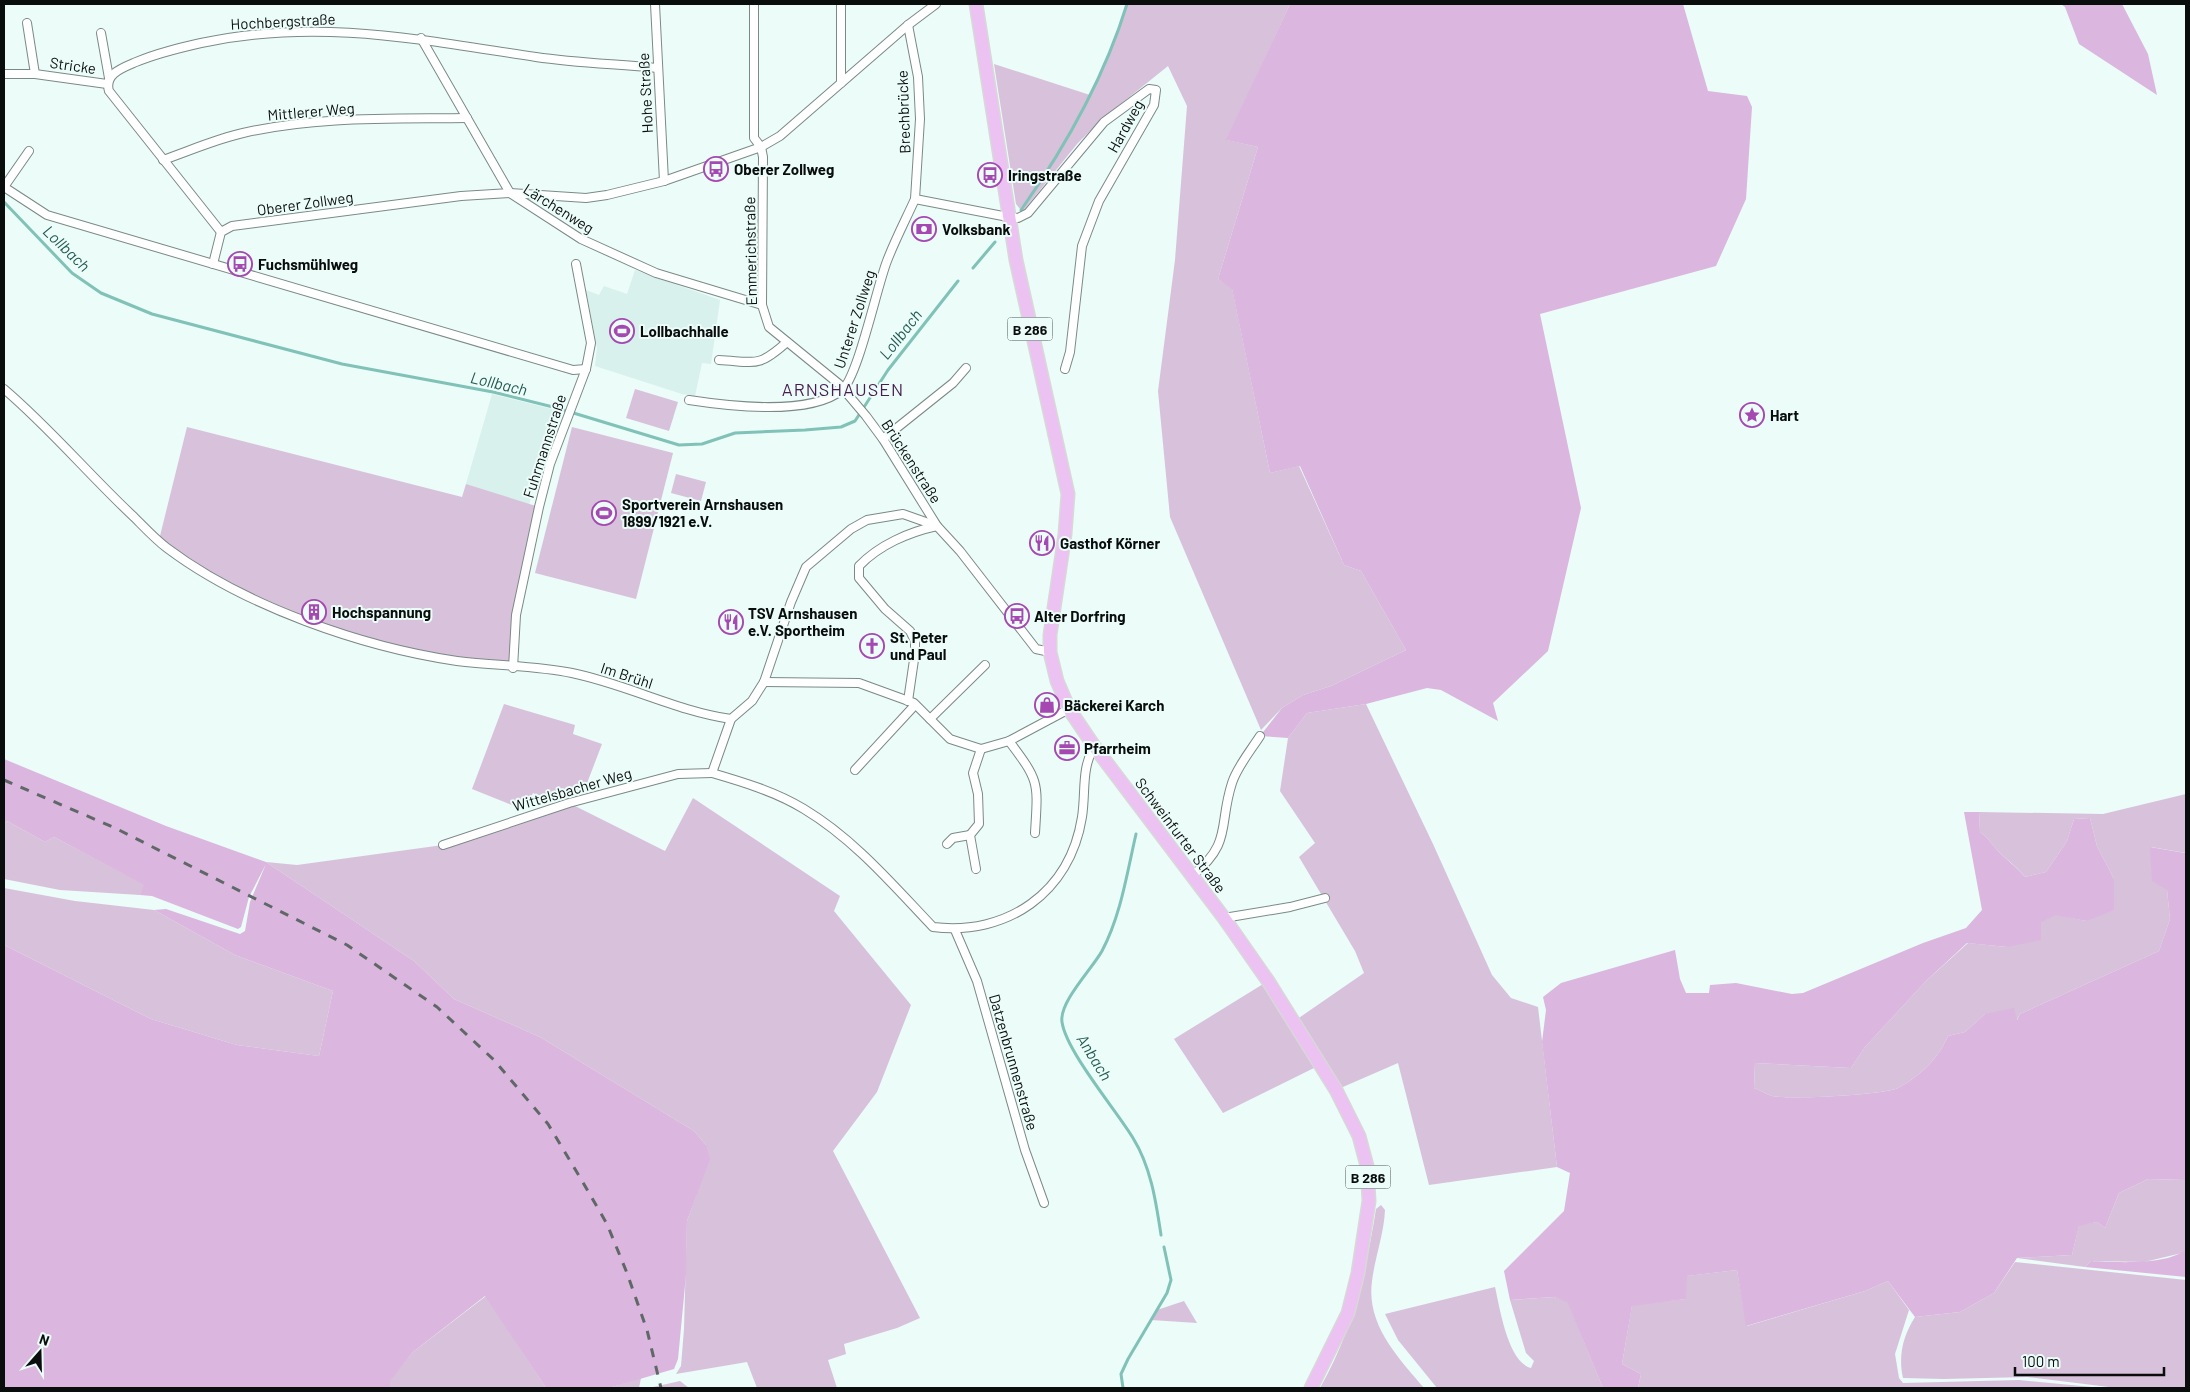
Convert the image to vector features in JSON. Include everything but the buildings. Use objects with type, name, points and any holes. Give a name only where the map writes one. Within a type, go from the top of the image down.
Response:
[{"type":"main road","name":"B 286","points":[[976,4],[1008,217],[1028,318],[1068,494],[1065,534],[1054,595],[1050,652],[1057,681],[1069,709]]},
{"type":"main road","name":"Schweinfurter Straße","points":[[1069,709],[1094,746],[1224,918],[1268,981],[1336,1090],[1359,1136],[1367,1166],[1369,1201],[1358,1273],[1348,1313],[1312,1388]]},
{"type":"street","name":"Hohe Straße","points":[[655,4],[664,181]]},
{"type":"street","name":"Emmerichstraße","points":[[754,4],[754,138],[760,147],[763,157],[762,305],[769,327],[843,389]]},
{"type":"street","points":[[841,4],[841,83]]},
{"type":"street","name":"Oberer Zollweg","points":[[221,232],[232,226],[460,196],[510,193],[586,198],[664,181],[760,147],[780,136],[908,25],[936,4]]},
{"type":"street","name":"Stricke","points":[[27,23],[35,74]]},
{"type":"street","name":"Brechbrücke","points":[[908,25],[918,77],[920,119],[915,199]]},
{"type":"street","name":"Hochbergstraße","points":[[108,81],[121,68],[155,54],[235,36],[325,30],[421,38],[539,58],[657,68]]},
{"type":"street","name":"Stricke","points":[[4,74],[35,74],[108,81],[101,33]]},
{"type":"street","name":"Lärchenweg","points":[[421,38],[510,193],[580,239],[648,270],[762,305]]},
{"type":"street","points":[[108,81],[109,91],[221,232],[212,264]]},
{"type":"street","name":"Hardweg","points":[[1008,217],[1018,218],[1028,213],[1104,122],[1149,89],[1156,90],[1154,105],[1099,201],[1082,246],[1070,352],[1065,370]]},
{"type":"street","name":"Mittlerer Weg","points":[[163,160],[241,133],[286,125],[323,121],[467,118]]},
{"type":"street","points":[[29,151],[4,187],[47,215],[574,370],[586,369]]},
{"type":"street","points":[[915,199],[1008,217]]},
{"type":"street","name":"Unterer Zollweg","points":[[689,400],[766,407],[796,405],[824,400],[843,389],[856,363],[886,262],[915,199]]},
{"type":"street","name":"Fuhrmannstraße","points":[[513,668],[516,615],[539,507],[550,464],[586,369],[591,343],[576,264]]},
{"type":"street","points":[[719,360],[761,362],[769,358],[787,342]]},
{"type":"street","points":[[883,439],[953,383],[966,368]]},
{"type":"street","name":"Im Brühl","points":[[4,389],[28,410],[97,482],[166,547],[240,594],[357,640],[455,661],[513,668],[541,668],[572,673],[605,681],[702,715],[731,719]]},
{"type":"street","name":"Brückenstraße","points":[[843,389],[883,439],[937,526]]},
{"type":"street","points":[[1050,652],[1036,649],[960,551],[937,526],[903,514],[867,520],[820,554],[803,573],[764,682],[752,701],[731,719],[712,773],[751,785],[804,809],[869,859],[933,927],[955,930],[980,927],[1005,920],[1027,907],[1045,892],[1070,854],[1082,818],[1086,761],[1094,746]]},
{"type":"street","points":[[908,701],[915,653],[914,641],[910,631],[885,609],[859,578],[859,566],[866,558],[911,532],[937,526]]},
{"type":"street","points":[[930,719],[986,665]]},
{"type":"street","points":[[764,682],[859,683],[908,701],[915,705],[950,739],[981,749],[1009,741],[1069,709]]},
{"type":"street","points":[[855,770],[915,705]]},
{"type":"street","points":[[1192,876],[1213,856],[1222,838],[1232,782],[1260,736]]},
{"type":"street","points":[[1009,741],[1030,769],[1036,781],[1038,790],[1035,833]]},
{"type":"street","points":[[947,844],[953,838],[970,835],[979,824],[978,794],[973,773],[981,749]]},
{"type":"street","name":"Wittelsbacher Weg","points":[[443,845],[569,802],[678,774],[712,773]]},
{"type":"street","points":[[970,835],[976,870]]},
{"type":"street","points":[[1224,918],[1290,907],[1325,898]]},
{"type":"street","name":"Datzenbrunnenstraße","points":[[955,930],[977,981],[1025,1150],[1044,1203]]},
{"type":"shaded area","points":[[1127,4],[1290,4],[1227,140],[1258,147],[1218,279],[1232,288],[1270,473],[1299,466],[1344,565],[1361,571],[1406,650],[1331,686],[1303,695],[1282,708],[1261,730],[1170,517],[1158,391],[1175,260],[1187,106],[1168,66],[1102,119],[1077,144],[1024,210],[1021,210],[1038,186],[1082,111],[1107,59]]},
{"type":"shaded area","points":[[1290,4],[1683,4],[1708,91],[1747,96],[1752,107],[1746,199],[1716,266],[1540,314],[1581,508],[1548,651],[1493,703],[1498,721],[1441,690],[1427,688],[1366,704],[1307,713],[1288,738],[1260,736],[1282,708],[1303,695],[1331,686],[1406,650],[1361,571],[1344,565],[1300,466],[1270,473],[1232,289],[1218,279],[1258,147],[1226,140]]},
{"type":"shaded area","points":[[2061,4],[2122,4],[2148,54],[2157,95],[2079,44],[2065,7]]},
{"type":"shaded area","points":[[994,64],[1090,95],[1052,164],[1020,209],[1016,204]]},
{"type":"shaded area","points":[[635,270],[720,300],[711,364],[702,363],[695,396],[682,394],[595,366],[597,348],[586,290],[599,295],[604,286],[627,294]]},
{"type":"shaded area","points":[[635,389],[678,402],[669,431],[626,418]]},
{"type":"shaded area","points":[[492,394],[560,411],[547,454],[543,453],[529,505],[466,484]]},
{"type":"shaded area","points":[[187,427],[462,497],[466,484],[539,507],[524,585],[513,668],[357,640],[240,594],[159,540]]},
{"type":"shaded area","name":"Sportverein Arnshausen 1899/1921 e.V.","points":[[572,427],[673,453],[636,599],[535,573]]},
{"type":"shaded area","points":[[676,474],[706,482],[701,501],[671,493]]},
{"type":"shaded area","points":[[504,704],[575,725],[573,734],[602,744],[584,791],[552,801],[533,793],[528,803],[517,799],[512,805],[472,789]]},
{"type":"shaded area","points":[[1366,704],[1433,844],[1492,975],[1511,998],[1538,1007],[1557,1167],[1429,1185],[1398,1063],[1336,1090],[1320,1065],[1223,1113],[1174,1039],[1268,981],[1293,1022],[1364,973],[1355,951],[1299,857],[1315,843],[1280,791],[1288,738],[1307,713]]},
{"type":"shaded area","points":[[4,759],[166,826],[266,862],[414,961],[454,999],[540,1037],[694,1131],[706,1145],[710,1159],[687,1221],[686,1275],[678,1359],[674,1369],[609,1388],[546,1388],[485,1296],[413,1352],[390,1381],[390,1388],[4,1388],[4,945],[151,1019],[237,1045],[319,1056],[333,991],[235,955],[154,910],[166,909],[240,934],[245,931],[250,902],[266,864],[249,897],[241,927],[238,929],[152,896],[140,895],[144,885],[54,837],[45,842],[7,821],[4,824]]},
{"type":"shaded area","points":[[2186,794],[2186,853],[2151,847],[2167,890],[2170,919],[2159,951],[2020,1014],[2016,1021],[1985,1014],[1965,1032],[1948,1036],[1928,1066],[1898,1088],[1856,1095],[1781,1097],[1772,1096],[1754,1088],[1755,1063],[1851,1068],[1865,1047],[1926,981],[1968,943],[2007,947],[2041,921],[2055,914],[2086,921],[2114,879],[2097,846],[2090,818],[2074,819],[2067,841],[2046,872],[2025,877],[1980,832],[1979,812],[2103,814]]},
{"type":"shaded area","points":[[693,798],[840,896],[834,911],[911,1005],[877,1092],[833,1151],[920,1318],[897,1328],[844,1344],[846,1354],[828,1360],[837,1388],[757,1388],[747,1362],[676,1374],[681,1366],[684,1329],[687,1221],[696,1196],[706,1145],[694,1131],[540,1037],[454,999],[414,961],[266,862],[297,865],[443,845],[569,803],[665,851]]},
{"type":"shaded area","points":[[1964,812],[1979,812],[1980,832],[2025,877],[2046,872],[2067,841],[2074,819],[2090,818],[2097,846],[2114,879],[2114,910],[2086,921],[2056,915],[2041,922],[2041,940],[2007,947],[1967,943],[1926,981],[1865,1047],[1851,1068],[1755,1063],[1754,1088],[1772,1096],[1796,1097],[1856,1095],[1898,1088],[1928,1066],[1948,1036],[1965,1032],[1985,1014],[2014,1008],[2017,1020],[2020,1014],[2159,951],[2170,919],[2167,890],[2152,881],[2150,847],[2185,853],[2186,850],[2186,1180],[2148,1179],[2119,1193],[2105,1228],[2097,1222],[2079,1226],[2072,1255],[2017,1258],[1994,1293],[1960,1312],[1915,1317],[1888,1281],[1865,1291],[1746,1326],[1737,1270],[1687,1276],[1686,1299],[1632,1306],[1622,1364],[1641,1374],[1638,1388],[1603,1388],[1567,1302],[1554,1297],[1510,1300],[1504,1271],[1564,1211],[1570,1173],[1557,1167],[1542,1042],[1546,1010],[1543,997],[1561,983],[1675,950],[1680,979],[1686,993],[1709,993],[1710,985],[1736,983],[1792,994],[1803,993],[1923,943],[1966,928],[1982,910]]},
{"type":"shaded area","points":[[7,821],[45,842],[54,837],[145,885],[140,895],[60,890],[4,879],[4,824]]},
{"type":"shaded area","points":[[4,888],[75,901],[154,910],[235,955],[333,991],[319,1056],[237,1045],[151,1019],[4,945]]},
{"type":"shaded area","points":[[2148,1179],[2186,1180],[2186,1249],[2182,1253],[2144,1262],[2091,1261],[2085,1267],[2017,1258],[2072,1255],[2079,1225],[2097,1222],[2105,1228],[2119,1193]]},
{"type":"shaded area","points":[[1381,1205],[1385,1210],[1372,1281],[1371,1297],[1374,1312],[1386,1339],[1424,1388],[1320,1388],[1341,1345],[1349,1323],[1368,1256],[1376,1209]]},
{"type":"shaded area","points":[[2186,1249],[2186,1277],[2085,1267],[2091,1261],[2154,1261],[2178,1254]]},
{"type":"shaded area","points":[[2015,1262],[2186,1280],[2186,1388],[2117,1388],[2027,1377],[1903,1378],[1901,1354],[1907,1331],[1915,1317],[1960,1312],[1994,1293]]},
{"type":"shaded area","points":[[1737,1270],[1747,1326],[1865,1291],[1888,1281],[1909,1310],[1895,1354],[1899,1378],[1903,1383],[2019,1380],[2102,1388],[1638,1388],[1641,1374],[1622,1364],[1632,1305],[1685,1299],[1686,1276]]},
{"type":"shaded area","points":[[1495,1287],[1506,1334],[1511,1346],[1523,1364],[1531,1368],[1534,1361],[1526,1353],[1510,1300],[1554,1297],[1567,1301],[1603,1388],[1437,1388],[1398,1340],[1385,1314]]},
{"type":"shaded area","points":[[486,1296],[546,1388],[390,1388],[389,1381],[413,1352]]},
{"type":"shaded area","points":[[1184,1301],[1197,1323],[1151,1320],[1157,1310]]},
{"type":"shaded area","points":[[641,1378],[639,1388],[609,1388]]},
{"type":"shaded area","points":[[680,1381],[689,1388],[649,1388]]},
{"type":"waterway","name":"Lollbach","points":[[1021,210],[1038,186],[1082,111],[1107,59],[1127,4]]},
{"type":"waterway","name":"Lollbach","points":[[4,202],[72,273],[101,293],[152,314],[342,364],[493,392],[557,408],[679,445],[702,444],[735,433],[841,427],[855,421],[888,370],[958,281]]},
{"type":"waterway","name":"Lollbach","points":[[973,268],[995,242]]},
{"type":"waterway","name":"Anbach","points":[[1136,834],[1123,894],[1109,937],[1102,951],[1071,995],[1062,1014],[1062,1022],[1072,1048],[1139,1149],[1152,1185],[1161,1235]]},
{"type":"waterway","name":"Anbach","points":[[1123,1388],[1121,1374],[1167,1293],[1171,1280],[1164,1247]]},
{"type":"railway","points":[[4,780],[115,828],[347,945],[437,1007],[494,1060],[548,1124],[581,1179],[607,1224],[627,1273],[647,1330],[661,1388]]},
{"type":"place","name":"Oberer Zollweg","points":[[716,169]]},
{"type":"place","name":"Iringstraße","points":[[990,175]]},
{"type":"place","name":"Volksbank","points":[[924,229]]},
{"type":"place","name":"Fuchsmühlweg","points":[[240,264]]},
{"type":"place","name":"Lollbachhalle","points":[[622,331]]},
{"type":"place","name":"Hart","points":[[1752,415]]},
{"type":"place","name":"Sportverein Arnshausen 1899/1921 e.V.","points":[[604,513]]},
{"type":"place","name":"Gasthof Körner","points":[[1042,543]]},
{"type":"place","name":"Hochspannung","points":[[314,612]]},
{"type":"place","name":"Alter Dorfring","points":[[1017,616]]},
{"type":"place","name":"TSV Arnshausen e.V. Sportheim","points":[[731,622]]},
{"type":"place","name":"St. Peter und Paul","points":[[872,646]]},
{"type":"place","name":"Bäckerei Karch","points":[[1047,705]]},
{"type":"place","name":"Pfarrheim","points":[[1067,748]]},
{"type":"district","name":"ARNSHAUSEN","points":[[843,389]]}]
